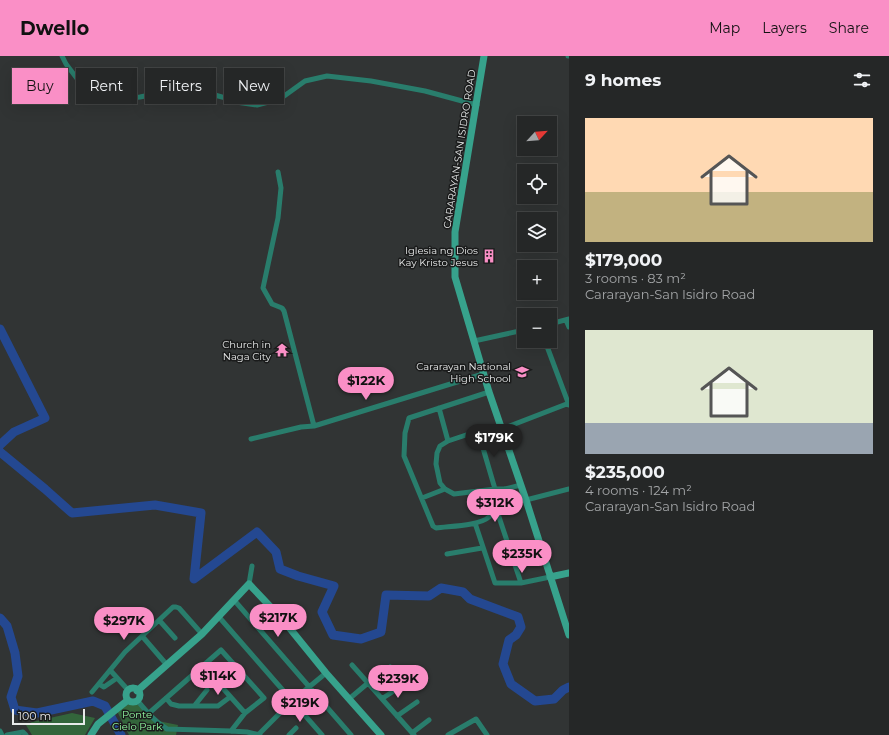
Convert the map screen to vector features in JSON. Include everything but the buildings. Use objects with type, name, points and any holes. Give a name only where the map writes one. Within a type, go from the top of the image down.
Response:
[{"type":"main road","name":"CARARAYAN-SAN ISIDRO ROAD","points":[[484,56],[477,105],[454,232],[455,277],[483,374],[526,500],[569,635]]},
{"type":"main road","points":[[550,578],[569,573]]},
{"type":"main road","points":[[128,700],[132,702],[137,700],[139,694],[138,691],[202,634],[249,584],[283,620],[326,673],[381,735]]},
{"type":"main road","points":[[128,700],[126,695],[128,690],[132,688],[138,691]]},
{"type":"main road","points":[[91,735],[94,729],[102,721],[128,700]]},
{"type":"street","points":[[62,56],[66,64],[88,92],[98,99],[111,100],[140,97],[175,90],[200,91],[236,102],[257,105],[280,99],[305,81],[327,76],[371,81],[425,91],[477,105]]},
{"type":"street","points":[[278,172],[281,188],[278,218],[263,288],[272,304],[282,308],[284,312],[314,426]]},
{"type":"street","points":[[557,322],[568,320],[569,327]]},
{"type":"street","points":[[474,341],[517,332]]},
{"type":"street","points":[[521,485],[505,489],[454,494],[445,489],[440,483],[436,464],[437,453],[440,446],[448,441],[478,431],[502,429],[569,403],[548,348]]},
{"type":"street","points":[[251,439],[301,427],[314,426],[483,374]]},
{"type":"street","points":[[489,392],[409,418],[405,433],[404,456],[433,526],[436,528],[474,523],[485,519],[490,516],[505,489]]},
{"type":"street","points":[[439,408],[448,441]]},
{"type":"street","points":[[478,431],[495,489]]},
{"type":"street","points":[[422,498],[445,489]]},
{"type":"street","points":[[526,500],[569,489]]},
{"type":"street","points":[[496,503],[499,517],[521,583]]},
{"type":"street","points":[[474,523],[495,583],[521,583],[550,578]]},
{"type":"street","points":[[447,554],[482,548]]},
{"type":"street","points":[[249,584],[252,566]]},
{"type":"street","points":[[234,600],[351,735]]},
{"type":"street","points":[[92,692],[125,652],[173,607],[176,607],[202,634]]},
{"type":"street","points":[[283,620],[298,609]]},
{"type":"street","points":[[218,617],[322,735]]},
{"type":"street","points":[[159,620],[175,638]]},
{"type":"street","points":[[142,636],[167,665]]},
{"type":"street","points":[[148,714],[221,650],[264,698],[245,713],[231,730]]},
{"type":"street","points":[[352,665],[383,698],[413,734],[429,720]]},
{"type":"street","points":[[203,666],[245,713]]},
{"type":"street","points":[[349,699],[390,667]]},
{"type":"street","points":[[110,670],[128,690]]},
{"type":"street","points":[[137,700],[158,724],[167,729],[231,730],[259,735],[292,701],[310,688],[326,673]]},
{"type":"street","points":[[99,684],[104,687],[116,678]]},
{"type":"street","points":[[383,698],[403,685]]},
{"type":"street","points":[[195,705],[207,690]]},
{"type":"street","points":[[166,698],[172,704],[179,706],[218,706],[230,697]]},
{"type":"street","points":[[397,716],[417,702]]},
{"type":"street","points":[[448,735],[457,733],[476,719],[487,735]]},
{"type":"street","points":[[289,735],[296,728]]},
{"type":"street","points":[[0,731],[2,735]]},
{"type":"street","points":[[7,735],[23,732],[26,735]]},
{"type":"green space","name":"Ponte Cielo Park","points":[[129,702],[145,706],[158,721],[178,725],[176,735],[129,735],[117,711]]},
{"type":"green space","points":[[72,713],[95,718],[85,735],[32,735],[26,725],[32,722]]},
{"type":"waterway","points":[[0,329],[45,418],[14,432],[0,445]]},
{"type":"waterway","points":[[0,452],[72,513],[155,505],[201,513],[194,579],[257,532],[276,552],[280,569],[298,576],[334,586],[322,612],[333,635],[361,639],[381,632],[386,595],[429,596],[441,588],[463,592],[470,599],[518,617],[521,627],[516,635],[509,640],[503,664],[511,684],[535,701],[554,699],[563,690],[569,687]]},
{"type":"waterway","points":[[0,618],[7,626],[15,653],[18,676],[11,697],[15,710],[37,713],[93,701],[105,706],[121,735]]},
{"type":"place","name":"Iglesia ng Dios Kay Kristo Jesus","points":[[489,256]]},
{"type":"place","name":"Church in Naga City","points":[[282,350]]},
{"type":"place","name":"Cararayan National High School","points":[[522,372]]}]
